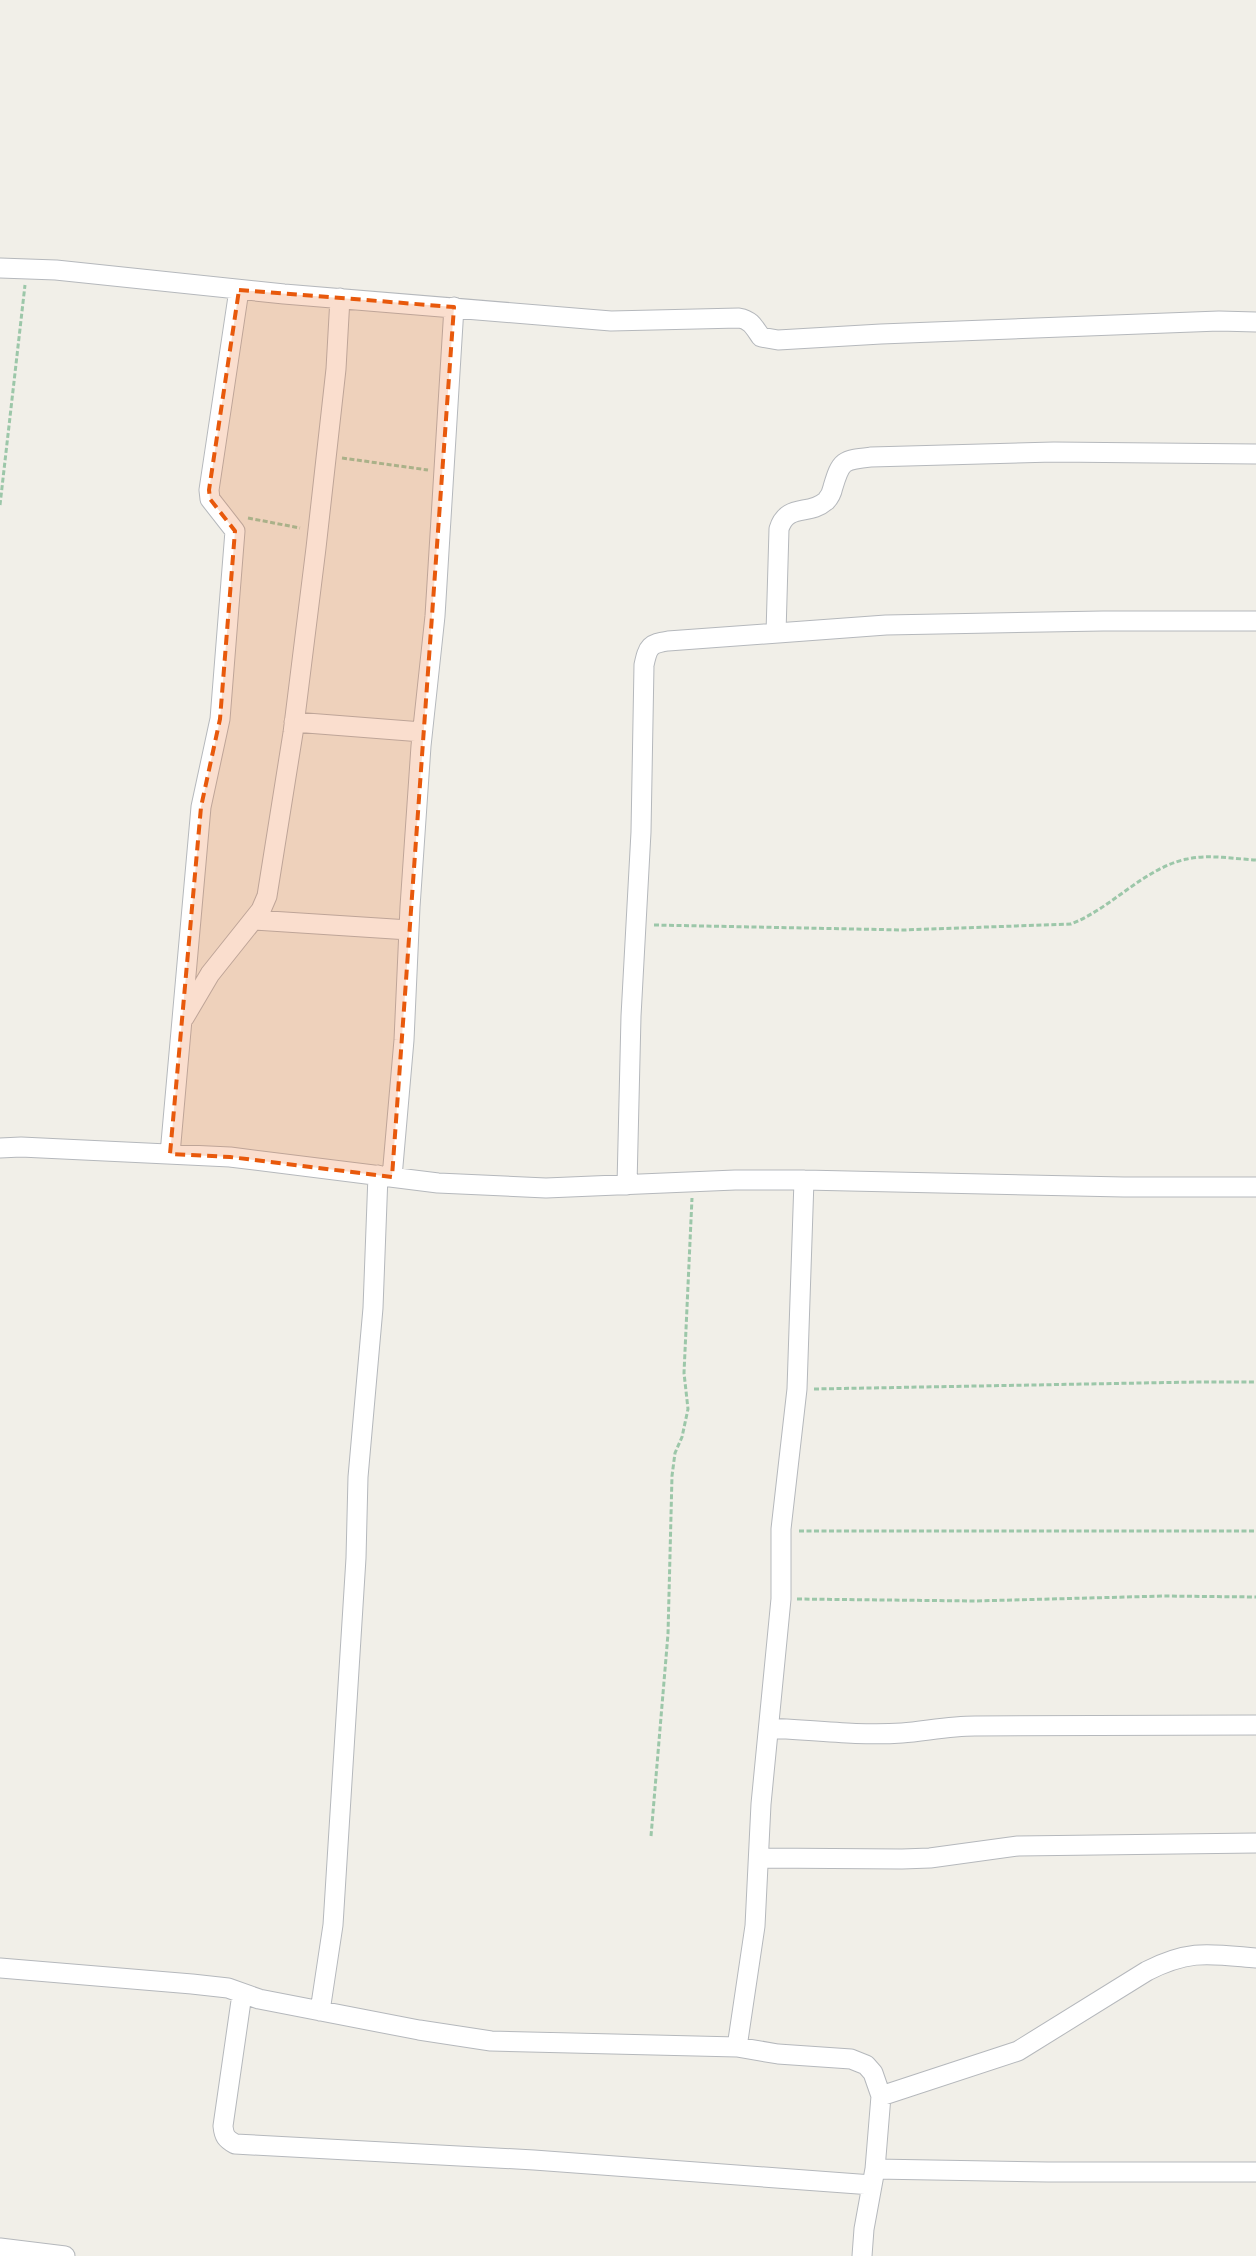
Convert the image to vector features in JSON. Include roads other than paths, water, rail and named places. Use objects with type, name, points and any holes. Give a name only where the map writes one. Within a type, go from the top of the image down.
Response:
[{"type":"street","points":[[0,268],[85,272],[239,290],[611,321],[739,318],[747,319],[752,323],[761,336],[778,340],[880,334],[1219,321],[1256,322]]},
{"type":"street","points":[[170,1154],[201,806],[220,719],[235,530],[210,499],[209,490],[239,290]]},
{"type":"street","points":[[181,1024],[210,974],[254,920],[267,896],[294,722],[318,531],[336,369],[340,298]]},
{"type":"street","points":[[320,2011],[333,1925],[356,1558],[358,1477],[385,1176],[404,1040],[422,732],[435,616],[454,307]]},
{"type":"street","points":[[776,633],[779,529],[782,519],[788,513],[819,506],[827,500],[831,494],[839,467],[844,461],[871,457],[1054,452],[1256,454]]},
{"type":"street","points":[[627,1185],[631,1016],[641,832],[644,665],[648,649],[654,644],[668,641],[886,626],[1103,621],[1256,621]]},
{"type":"street","points":[[294,722],[422,732]]},
{"type":"street","points":[[254,920],[409,930]]},
{"type":"street","points":[[0,1148],[21,1147],[230,1157],[438,1183],[536,1188],[804,1180],[1115,1187],[1256,1187]]},
{"type":"street","points":[[737,2047],[755,1926],[762,1804],[780,1598],[781,1529],[797,1389],[804,1180]]},
{"type":"street","points":[[770,1728],[902,1733],[947,1726],[1256,1725]]},
{"type":"street","points":[[760,1858],[852,1860],[911,1858],[1018,1846],[1256,1843]]},
{"type":"street","points":[[881,2096],[1018,2050],[1168,1960],[1192,1954],[1256,1958]]},
{"type":"street","points":[[0,1968],[228,1988],[259,1999],[491,2041],[737,2047],[778,2054],[851,2059],[866,2065],[873,2073],[881,2096],[873,2177],[864,2228],[862,2256]]},
{"type":"street","points":[[242,1994],[224,2126],[224,2135],[235,2144],[873,2177],[1048,2172],[1256,2172]]},
{"type":"street","points":[[0,2248],[65,2256]]}]
